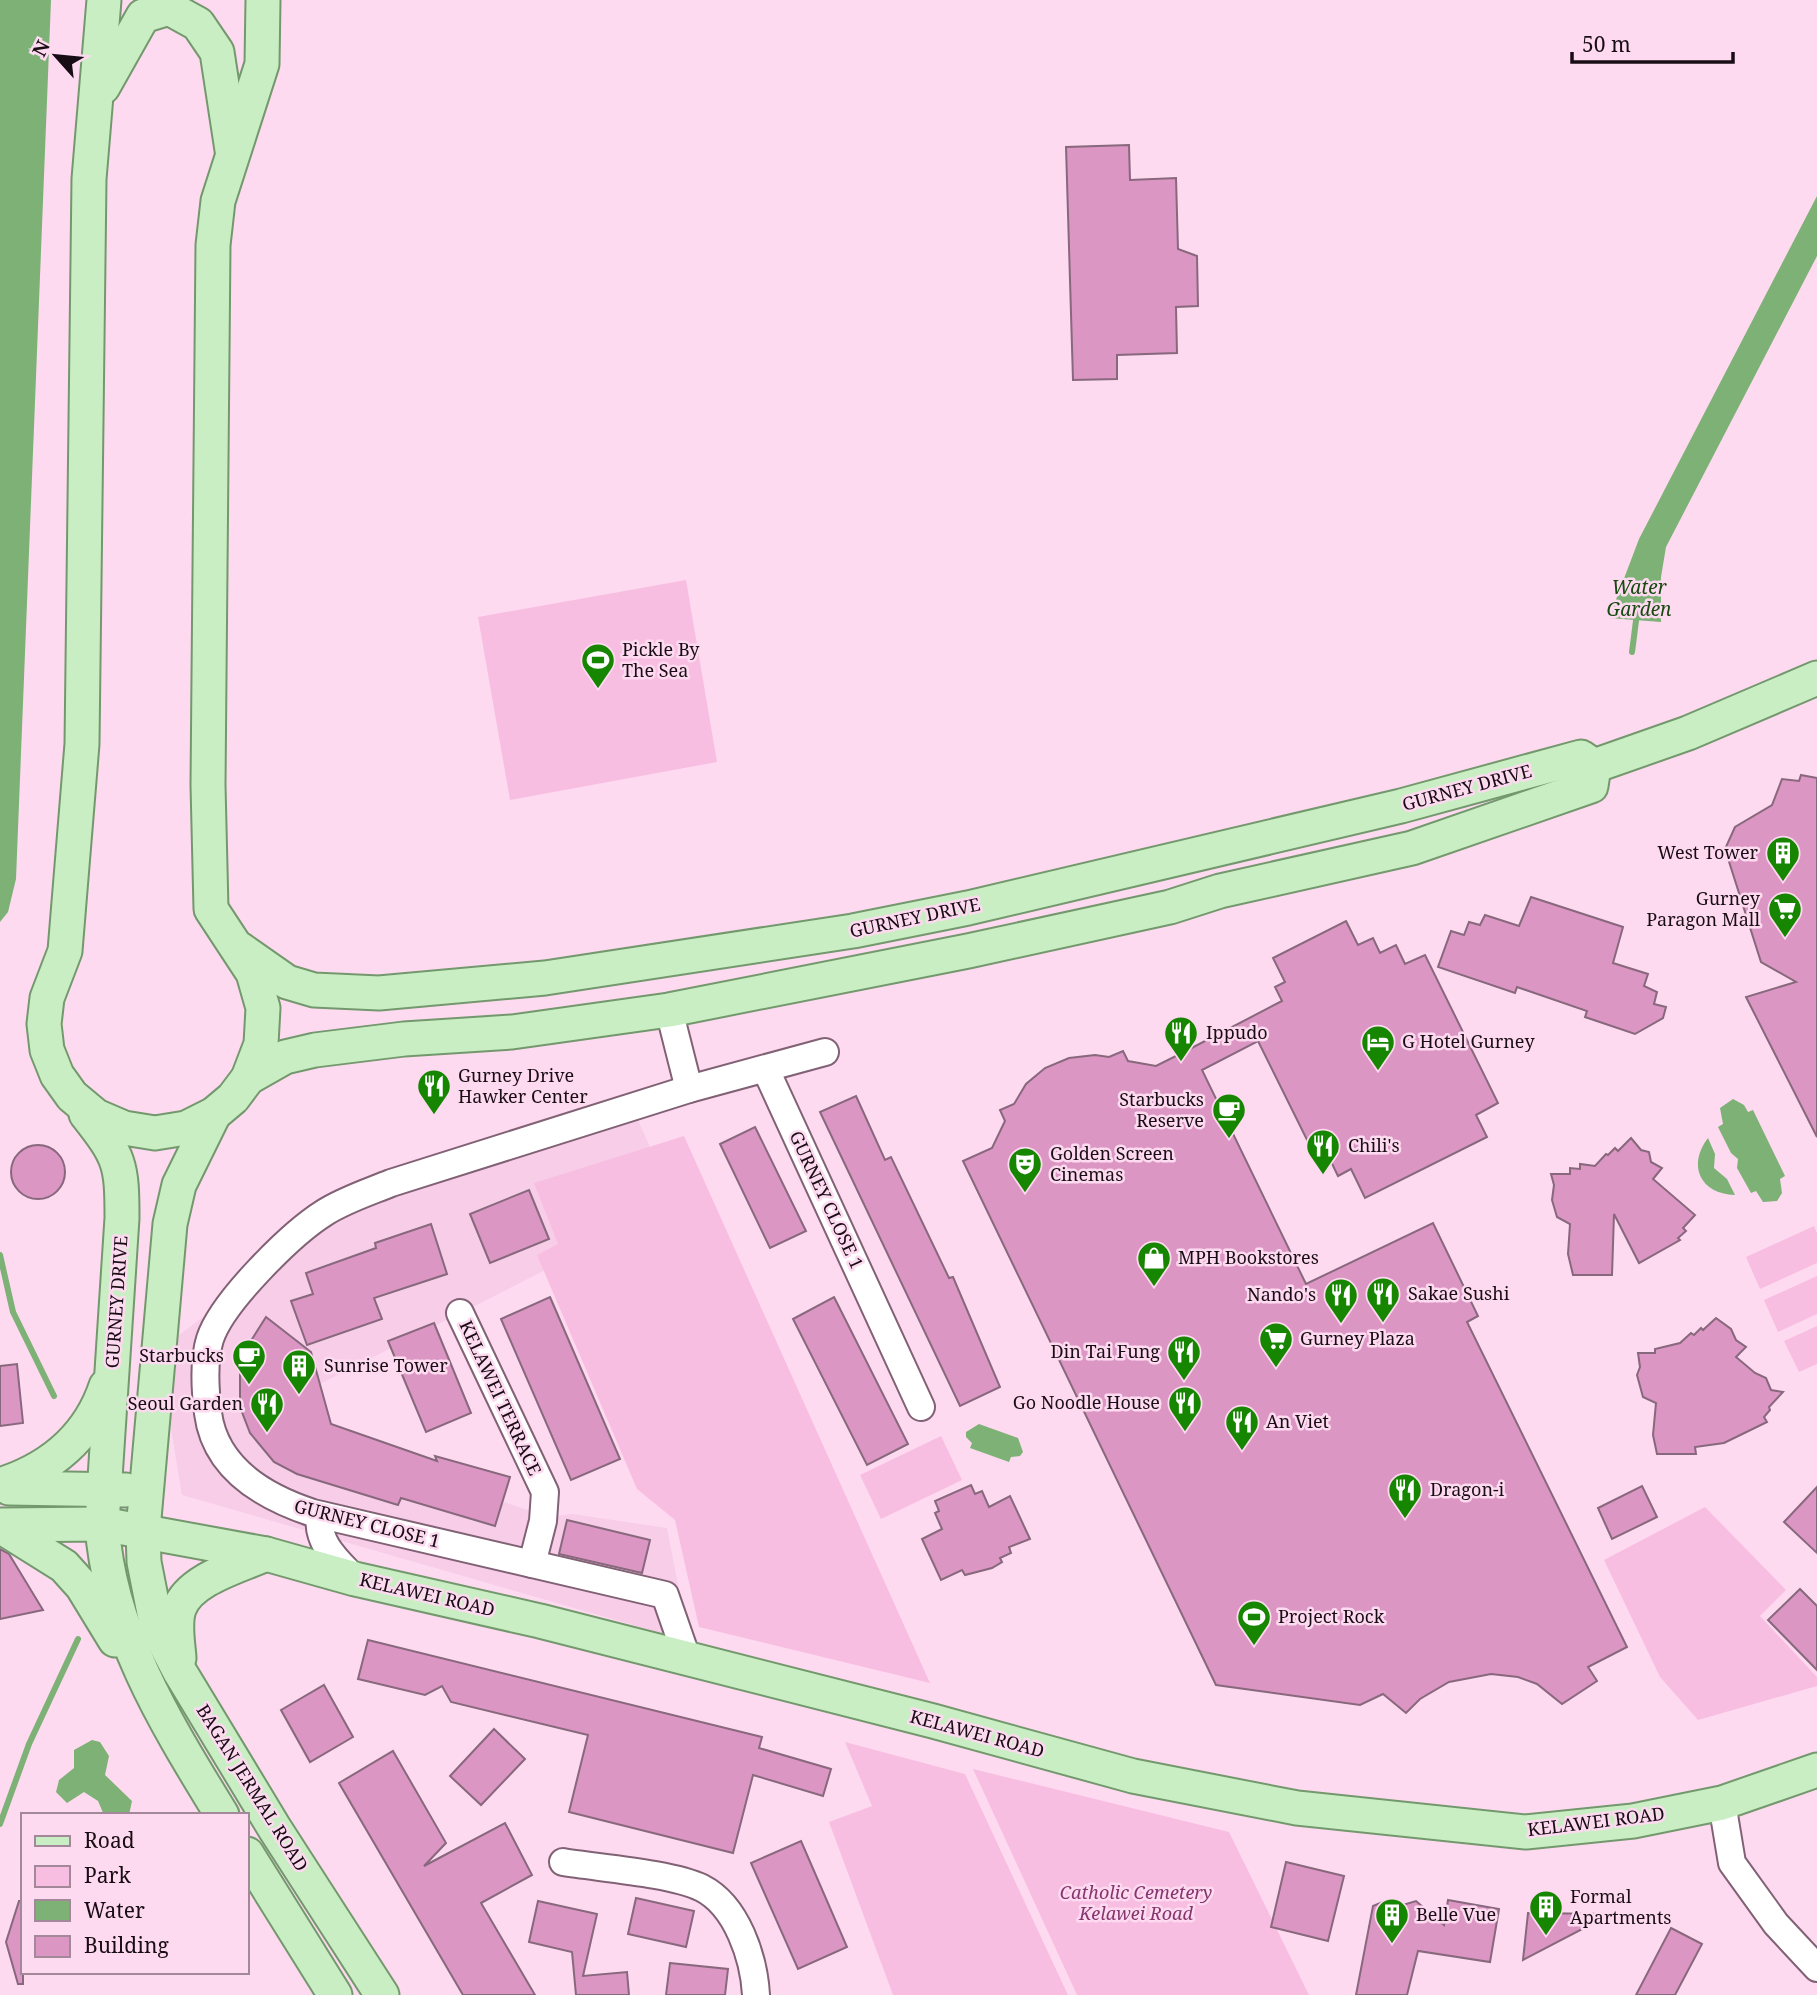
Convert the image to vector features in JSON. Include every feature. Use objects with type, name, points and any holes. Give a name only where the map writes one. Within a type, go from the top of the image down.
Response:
[{"type":"main road","points":[[104,0],[89,179],[82,744],[65,951],[47,998],[44,1024],[52,1062],[72,1096],[96,1116],[124,1129],[155,1133],[186,1128],[214,1114],[233,1098],[248,1078],[261,1044],[263,1008],[253,974],[211,909],[208,785],[214,246],[218,201],[262,64],[263,0]]},
{"type":"main road","points":[[89,179],[104,80],[143,16],[169,8],[198,24],[217,52],[233,156]]},
{"type":"main road","name":"GURNEY DRIVE","points":[[1594,766],[1688,733],[1817,678]]},
{"type":"main road","name":"GURNEY DRIVE","points":[[232,944],[287,982],[314,990],[379,993],[545,978],[853,931],[968,908],[1401,806],[1581,757],[1594,766]]},
{"type":"main road","name":"GURNEY DRIVE","points":[[248,1078],[285,1057],[315,1050],[404,1039],[512,1032],[670,1010],[956,954],[1170,907],[1220,891],[1412,848],[1591,786],[1594,766]]},
{"type":"main road","points":[[1401,806],[1412,848]]},
{"type":"main road","name":"GURNEY DRIVE","points":[[72,1096],[114,1149],[122,1173],[102,1524]]},
{"type":"main road","points":[[143,1530],[170,1224],[179,1185],[214,1114]]},
{"type":"main road","points":[[0,1486],[26,1477],[56,1458],[82,1433],[100,1403],[112,1370]]},
{"type":"main road","points":[[0,1486],[104,1488],[146,1492]]},
{"type":"main road","points":[[102,1524],[104,1559],[141,1676]]},
{"type":"main road","name":"KELAWEI ROAD","points":[[0,1526],[102,1524],[266,1554],[355,1579],[687,1658],[1133,1776],[1297,1808],[1526,1832],[1633,1821],[1721,1803],[1817,1770]]},
{"type":"main road","points":[[0,1526],[64,1566],[82,1586],[108,1631],[141,1676],[166,1724],[221,1813]]},
{"type":"main road","name":"BAGAN JERMAL ROAD","points":[[143,1530],[144,1562],[157,1628],[180,1672],[275,1829],[382,1995]]},
{"type":"main road","points":[[180,1672],[177,1626],[183,1600],[202,1583],[266,1554]]},
{"type":"main road","points":[[273,1896],[282,1869],[275,1829]]},
{"type":"main road","points":[[248,1856],[334,1995]]},
{"type":"main road","points":[[344,1995],[353,1978],[346,1940]]},
{"type":"street","points":[[670,1010],[689,1090]]},
{"type":"street","name":"GURNEY CLOSE 1","points":[[687,1658],[665,1595],[320,1515],[263,1493],[242,1476],[222,1452],[210,1428],[205,1371],[210,1338],[232,1301],[286,1245],[323,1214],[351,1199],[391,1182],[689,1090],[825,1052]]},
{"type":"street","name":"GURNEY CLOSE 1","points":[[766,1070],[922,1407]]},
{"type":"street","name":"KELAWEI TERRACE","points":[[460,1313],[545,1492],[543,1521],[532,1564]]},
{"type":"street","points":[[320,1515],[318,1528],[323,1541],[355,1579]]},
{"type":"street","points":[[1721,1803],[1732,1863],[1776,1924],[1817,1968]]},
{"type":"street","points":[[563,1862],[687,1882],[716,1897],[747,1951],[756,1995]]},
{"type":"shaded area","points":[[631,1105],[676,1204],[318,1385],[318,1441],[549,1517],[572,1514],[667,1528],[689,1641],[182,1495],[158,1351],[336,1216]]},
{"type":"green space","name":"Pickle By The Sea","points":[[686,580],[717,762],[510,800],[478,617]]},
{"type":"green space","points":[[684,1136],[930,1683],[699,1627],[675,1520],[637,1489],[537,1255],[558,1244],[534,1183]]},
{"type":"green space","points":[[1814,1226],[1817,1233],[1817,1263],[1760,1289],[1746,1257]]},
{"type":"green space","points":[[1817,1276],[1817,1314],[1778,1332],[1764,1300]]},
{"type":"green space","points":[[1817,1326],[1817,1364],[1799,1372],[1784,1341]]},
{"type":"green space","points":[[941,1436],[962,1480],[881,1519],[860,1475]]},
{"type":"green space","points":[[1705,1507],[1786,1590],[1760,1616],[1817,1677],[1817,1686],[1698,1720],[1660,1677],[1604,1560]]},
{"type":"green space","points":[[845,1742],[965,1774],[1068,1995],[893,1995],[829,1822],[872,1806]]},
{"type":"green space","name":"Catholic Cemetery Kelawei Road","points":[[973,1769],[1229,1832],[1309,1995],[1077,1995]]},
{"type":"water","points":[[0,0],[51,0],[16,879],[8,912],[0,922]]},
{"type":"water","name":"Water Garden","points":[[1817,196],[1817,256],[1666,547],[1661,577],[1661,622],[1609,618],[1639,539]]},
{"type":"water","points":[[1733,1099],[1744,1105],[1748,1112],[1753,1110],[1785,1176],[1780,1179],[1782,1193],[1777,1201],[1763,1202],[1756,1191],[1751,1193],[1737,1168],[1738,1159],[1731,1153],[1718,1127],[1723,1124],[1720,1108]]},
{"type":"water","points":[[1708,1138],[1715,1154],[1714,1168],[1727,1179],[1735,1195],[1713,1189],[1700,1176],[1698,1158]]},
{"type":"water","points":[[979,1424],[1018,1438],[1023,1452],[1020,1456],[1011,1457],[1009,1462],[970,1448],[972,1443],[966,1437],[966,1432]]},
{"type":"water","points":[[92,1740],[100,1742],[109,1756],[105,1775],[132,1801],[129,1813],[103,1813],[98,1801],[84,1792],[67,1803],[56,1792],[59,1780],[74,1768],[74,1750]]},
{"type":"building","points":[[1129,145],[1130,180],[1176,178],[1178,249],[1197,256],[1198,306],[1176,307],[1177,353],[1117,355],[1117,379],[1073,380],[1066,147]]},
{"type":"building","name":"Gurney Paragon Mall","points":[[1801,775],[1817,778],[1817,1137],[1746,997],[1796,982],[1761,962],[1725,849],[1735,827],[1772,805],[1782,779],[1799,781]]},
{"type":"building","points":[[1531,897],[1623,927],[1613,963],[1648,974],[1644,986],[1657,992],[1654,1004],[1666,1007],[1663,1018],[1635,1034],[1585,1017],[1587,1011],[1517,987],[1515,993],[1438,967],[1451,931],[1464,935],[1469,922],[1480,925],[1485,915],[1519,926]]},
{"type":"building","name":"Gurney Plaza","points":[[1346,921],[1358,945],[1373,938],[1380,953],[1396,945],[1405,964],[1425,955],[1498,1103],[1476,1115],[1487,1137],[1365,1198],[1351,1169],[1338,1176],[1324,1147],[1313,1152],[1258,1041],[1202,1070],[1306,1284],[1433,1223],[1478,1316],[1467,1322],[1627,1647],[1588,1667],[1597,1681],[1562,1704],[1537,1684],[1518,1677],[1491,1674],[1449,1682],[1420,1699],[1406,1713],[1383,1694],[1360,1705],[1216,1685],[963,1161],[992,1148],[1005,1121],[1000,1110],[1014,1104],[1026,1084],[1045,1068],[1069,1058],[1095,1055],[1109,1057],[1123,1051],[1128,1061],[1156,1066],[1282,1001],[1275,987],[1285,982],[1273,958]]},
{"type":"building","points":[[856,1096],[885,1160],[891,1157],[949,1278],[953,1277],[1000,1387],[960,1406],[820,1112]]},
{"type":"building","points":[[755,1127],[806,1231],[770,1248],[720,1144]]},
{"type":"building","points":[[1631,1138],[1641,1150],[1649,1152],[1651,1162],[1662,1168],[1653,1179],[1695,1215],[1683,1228],[1686,1231],[1678,1238],[1680,1240],[1639,1263],[1614,1214],[1612,1275],[1573,1275],[1568,1254],[1570,1224],[1557,1217],[1552,1200],[1554,1185],[1551,1174],[1570,1174],[1570,1168],[1580,1169],[1580,1164],[1595,1166],[1606,1154],[1615,1148],[1618,1151]]},
{"type":"building","points":[[43,1145],[53,1149],[61,1157],[65,1172],[61,1187],[53,1195],[33,1199],[23,1195],[15,1187],[11,1167],[15,1157],[23,1149]]},
{"type":"building","points":[[529,1190],[549,1239],[490,1263],[470,1214]]},
{"type":"building","points":[[431,1224],[447,1274],[374,1298],[382,1319],[307,1345],[291,1301],[313,1294],[306,1273],[376,1248],[375,1243]]},
{"type":"building","points":[[550,1297],[620,1459],[571,1480],[501,1319]]},
{"type":"building","points":[[834,1297],[908,1444],[867,1465],[793,1319]]},
{"type":"building","points":[[266,1317],[311,1352],[331,1424],[437,1461],[435,1456],[510,1477],[495,1526],[401,1498],[398,1505],[297,1474],[274,1462],[250,1433],[240,1407],[240,1375],[247,1347]]},
{"type":"building","points":[[1716,1318],[1731,1329],[1736,1340],[1746,1347],[1736,1357],[1755,1373],[1766,1378],[1771,1390],[1783,1392],[1769,1407],[1770,1410],[1764,1417],[1767,1422],[1724,1443],[1695,1447],[1696,1454],[1657,1454],[1653,1435],[1656,1403],[1643,1397],[1637,1375],[1640,1367],[1638,1353],[1655,1353],[1655,1349],[1680,1343],[1691,1333],[1694,1335],[1701,1328],[1703,1330]]},
{"type":"building","points":[[434,1323],[471,1413],[426,1432],[388,1341]]},
{"type":"building","points":[[17,1364],[23,1423],[0,1426],[0,1366]]},
{"type":"building","points":[[971,1485],[975,1494],[982,1491],[989,1507],[1010,1496],[1030,1539],[1009,1547],[1011,1553],[1000,1558],[1002,1562],[992,1568],[965,1575],[962,1570],[941,1580],[922,1539],[942,1529],[935,1513],[939,1511],[935,1501]]},
{"type":"building","points":[[1642,1486],[1657,1517],[1612,1539],[1598,1508]]},
{"type":"building","points":[[1817,1487],[1817,1553],[1784,1522]]},
{"type":"building","points":[[567,1520],[650,1540],[642,1573],[559,1554]]},
{"type":"building","points":[[0,1549],[9,1554],[43,1610],[0,1619]]},
{"type":"building","points":[[1800,1589],[1817,1606],[1817,1670],[1768,1620]]},
{"type":"building","points":[[368,1640],[762,1737],[759,1748],[831,1769],[823,1796],[753,1775],[733,1853],[569,1812],[588,1735],[451,1702],[442,1686],[425,1695],[358,1679]]},
{"type":"building","points":[[324,1685],[353,1737],[310,1762],[281,1710]]},
{"type":"building","points":[[494,1729],[525,1759],[481,1805],[450,1776]]},
{"type":"building","points":[[393,1751],[446,1843],[424,1866],[505,1823],[532,1875],[481,1903],[535,1995],[463,1995],[339,1783]]},
{"type":"building","points":[[801,1841],[847,1947],[798,1969],[751,1863]]},
{"type":"building","points":[[1286,1862],[1344,1876],[1328,1941],[1271,1927]]},
{"type":"building","points":[[636,1898],[694,1911],[686,1947],[628,1934]]},
{"type":"building","points":[[1448,1900],[1499,1909],[1490,1962],[1418,1951],[1407,1995],[1356,1995],[1373,1906],[1385,1901],[1389,1909],[1416,1901],[1444,1925]]},
{"type":"building","points":[[21,1901],[23,1984],[18,1984],[6,1942]]},
{"type":"building","points":[[538,1901],[597,1914],[583,1976],[627,1972],[629,1995],[576,1995],[572,1952],[529,1942]]},
{"type":"building","name":"Formal Apartments","points":[[1528,1913],[1611,1914],[1523,1960]]},
{"type":"building","points":[[1671,1928],[1702,1944],[1675,1995],[1636,1995]]},
{"type":"building","points":[[670,1963],[728,1969],[725,1995],[666,1995]]},
{"type":"waterway","points":[[1632,652],[1637,613]]},
{"type":"waterway","points":[[0,1255],[13,1312],[54,1396]]},
{"type":"waterway","points":[[0,1824],[29,1744],[78,1639]]},
{"type":"place","name":"Pickle By The Sea","points":[[598,690]]},
{"type":"place","name":"West Tower","points":[[1783,883]]},
{"type":"place","name":"Gurney Paragon Mall","points":[[1785,939]]},
{"type":"place","name":"Ippudo","points":[[1181,1063]]},
{"type":"place","name":"G Hotel Gurney","points":[[1378,1072]]},
{"type":"place","name":"Gurney Drive Hawker Center","points":[[434,1116]]},
{"type":"place","name":"Starbucks Reserve","points":[[1229,1140]]},
{"type":"place","name":"Chili's","points":[[1323,1176]]},
{"type":"place","name":"Golden Screen Cinemas","points":[[1025,1194]]},
{"type":"place","name":"MPH Bookstores","points":[[1154,1288]]},
{"type":"place","name":"Sakae Sushi","points":[[1383,1324]]},
{"type":"place","name":"Nando's","points":[[1341,1325]]},
{"type":"place","name":"Gurney Plaza","points":[[1276,1369]]},
{"type":"place","name":"Din Tai Fung","points":[[1184,1382]]},
{"type":"place","name":"Starbucks","points":[[249,1386]]},
{"type":"place","name":"Sunrise Tower","points":[[299,1396]]},
{"type":"place","name":"Go Noodle House","points":[[1185,1433]]},
{"type":"place","name":"Seoul Garden","points":[[267,1434]]},
{"type":"place","name":"An Viet","points":[[1242,1452]]},
{"type":"place","name":"Dragon-i","points":[[1405,1520]]},
{"type":"place","name":"Project Rock","points":[[1254,1647]]},
{"type":"place","name":"Formal Apartments","points":[[1546,1937]]},
{"type":"place","name":"Belle Vue","points":[[1392,1945]]}]
